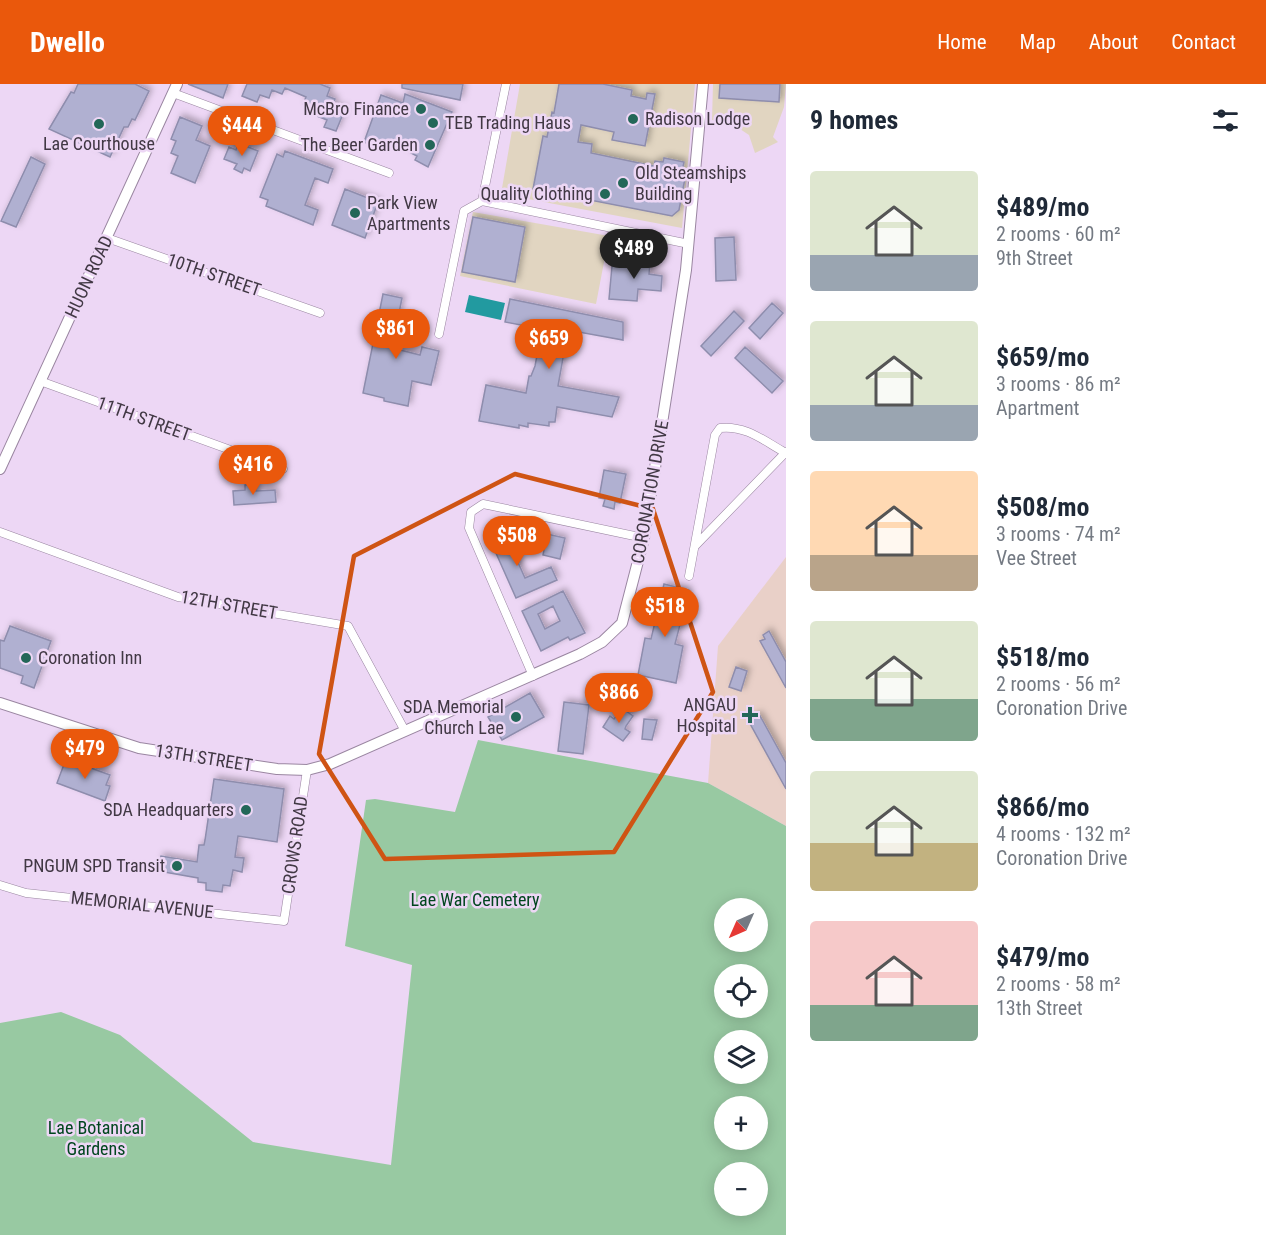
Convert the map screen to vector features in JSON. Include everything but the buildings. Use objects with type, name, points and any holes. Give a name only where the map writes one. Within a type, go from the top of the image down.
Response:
[{"type":"street","points":[[482,201],[506,84]]},
{"type":"street","name":"CORONATION DRIVE","points":[[307,770],[330,764],[533,676],[602,642],[622,623],[644,538],[689,244],[700,84]]},
{"type":"street","points":[[175,88],[389,173]]},
{"type":"street","name":"HUON ROAD","points":[[0,469],[175,88]]},
{"type":"street","points":[[439,334],[464,211],[482,201],[689,244]]},
{"type":"street","name":"10TH STREET","points":[[107,238],[320,313]]},
{"type":"street","name":"11TH STREET","points":[[40,381],[283,469]]},
{"type":"street","points":[[689,576],[694,548],[715,435],[720,428],[732,426],[749,431],[786,453],[694,548]]},
{"type":"street","points":[[533,676],[469,528],[471,512],[483,504],[644,538]]},
{"type":"street","name":"12TH STREET","points":[[0,532],[178,597],[348,626],[405,731]]},
{"type":"street","name":"13TH STREET","points":[[0,703],[139,748],[277,769],[307,770]]},
{"type":"street","name":"CROWS ROAD","points":[[284,921],[307,770]]},
{"type":"street","name":"MEMORIAL AVENUE","points":[[0,885],[26,893],[284,921]]},
{"type":"highlighted area","points":[[515,474],[653,509],[713,692],[614,852],[385,859],[319,754],[354,556]]},
{"type":"shaded area","points":[[520,84],[695,84],[682,228],[501,194]]},
{"type":"shaded area","points":[[713,84],[786,84],[784,107],[773,137],[778,142],[755,153],[749,135],[734,125],[712,120]]},
{"type":"shaded area","points":[[473,212],[609,236],[596,304],[460,276]]},
{"type":"shaded area","points":[[469,295],[505,303],[501,320],[465,312]]},
{"type":"shaded area","name":"ANGAU Hospital","points":[[786,557],[786,826],[708,783],[718,646]]},
{"type":"green space","name":"Lae Botanical Gardens","points":[[478,740],[708,783],[786,826],[786,1235],[0,1235],[0,1023],[61,1012],[120,1035],[253,1142],[391,1165],[412,965],[345,946],[366,800],[375,799],[455,812]]},
{"type":"place","name":"McBro Finance","points":[[421,109]]},
{"type":"place","name":"Radison Lodge","points":[[633,119]]},
{"type":"place","name":"TEB Trading Haus","points":[[433,123]]},
{"type":"place","name":"Lae Courthouse","points":[[99,124]]},
{"type":"place","name":"The Beer Garden","points":[[430,145]]},
{"type":"place","name":"Old Steamships Building","points":[[623,183]]},
{"type":"place","name":"Quality Clothing","points":[[605,194]]},
{"type":"place","name":"Park View Apartments","points":[[355,213]]},
{"type":"place","name":"Coronation Inn","points":[[26,658]]},
{"type":"place","name":"ANGAU Hospital","points":[[750,715]]},
{"type":"place","name":"SDA Memorial Church Lae","points":[[516,717]]},
{"type":"place","name":"SDA Headquarters","points":[[246,810]]},
{"type":"place","name":"PNGUM SPD Transit","points":[[177,866]]},
{"type":"park label","name":"Lae War Cemetery","points":[[475,900]]}]
